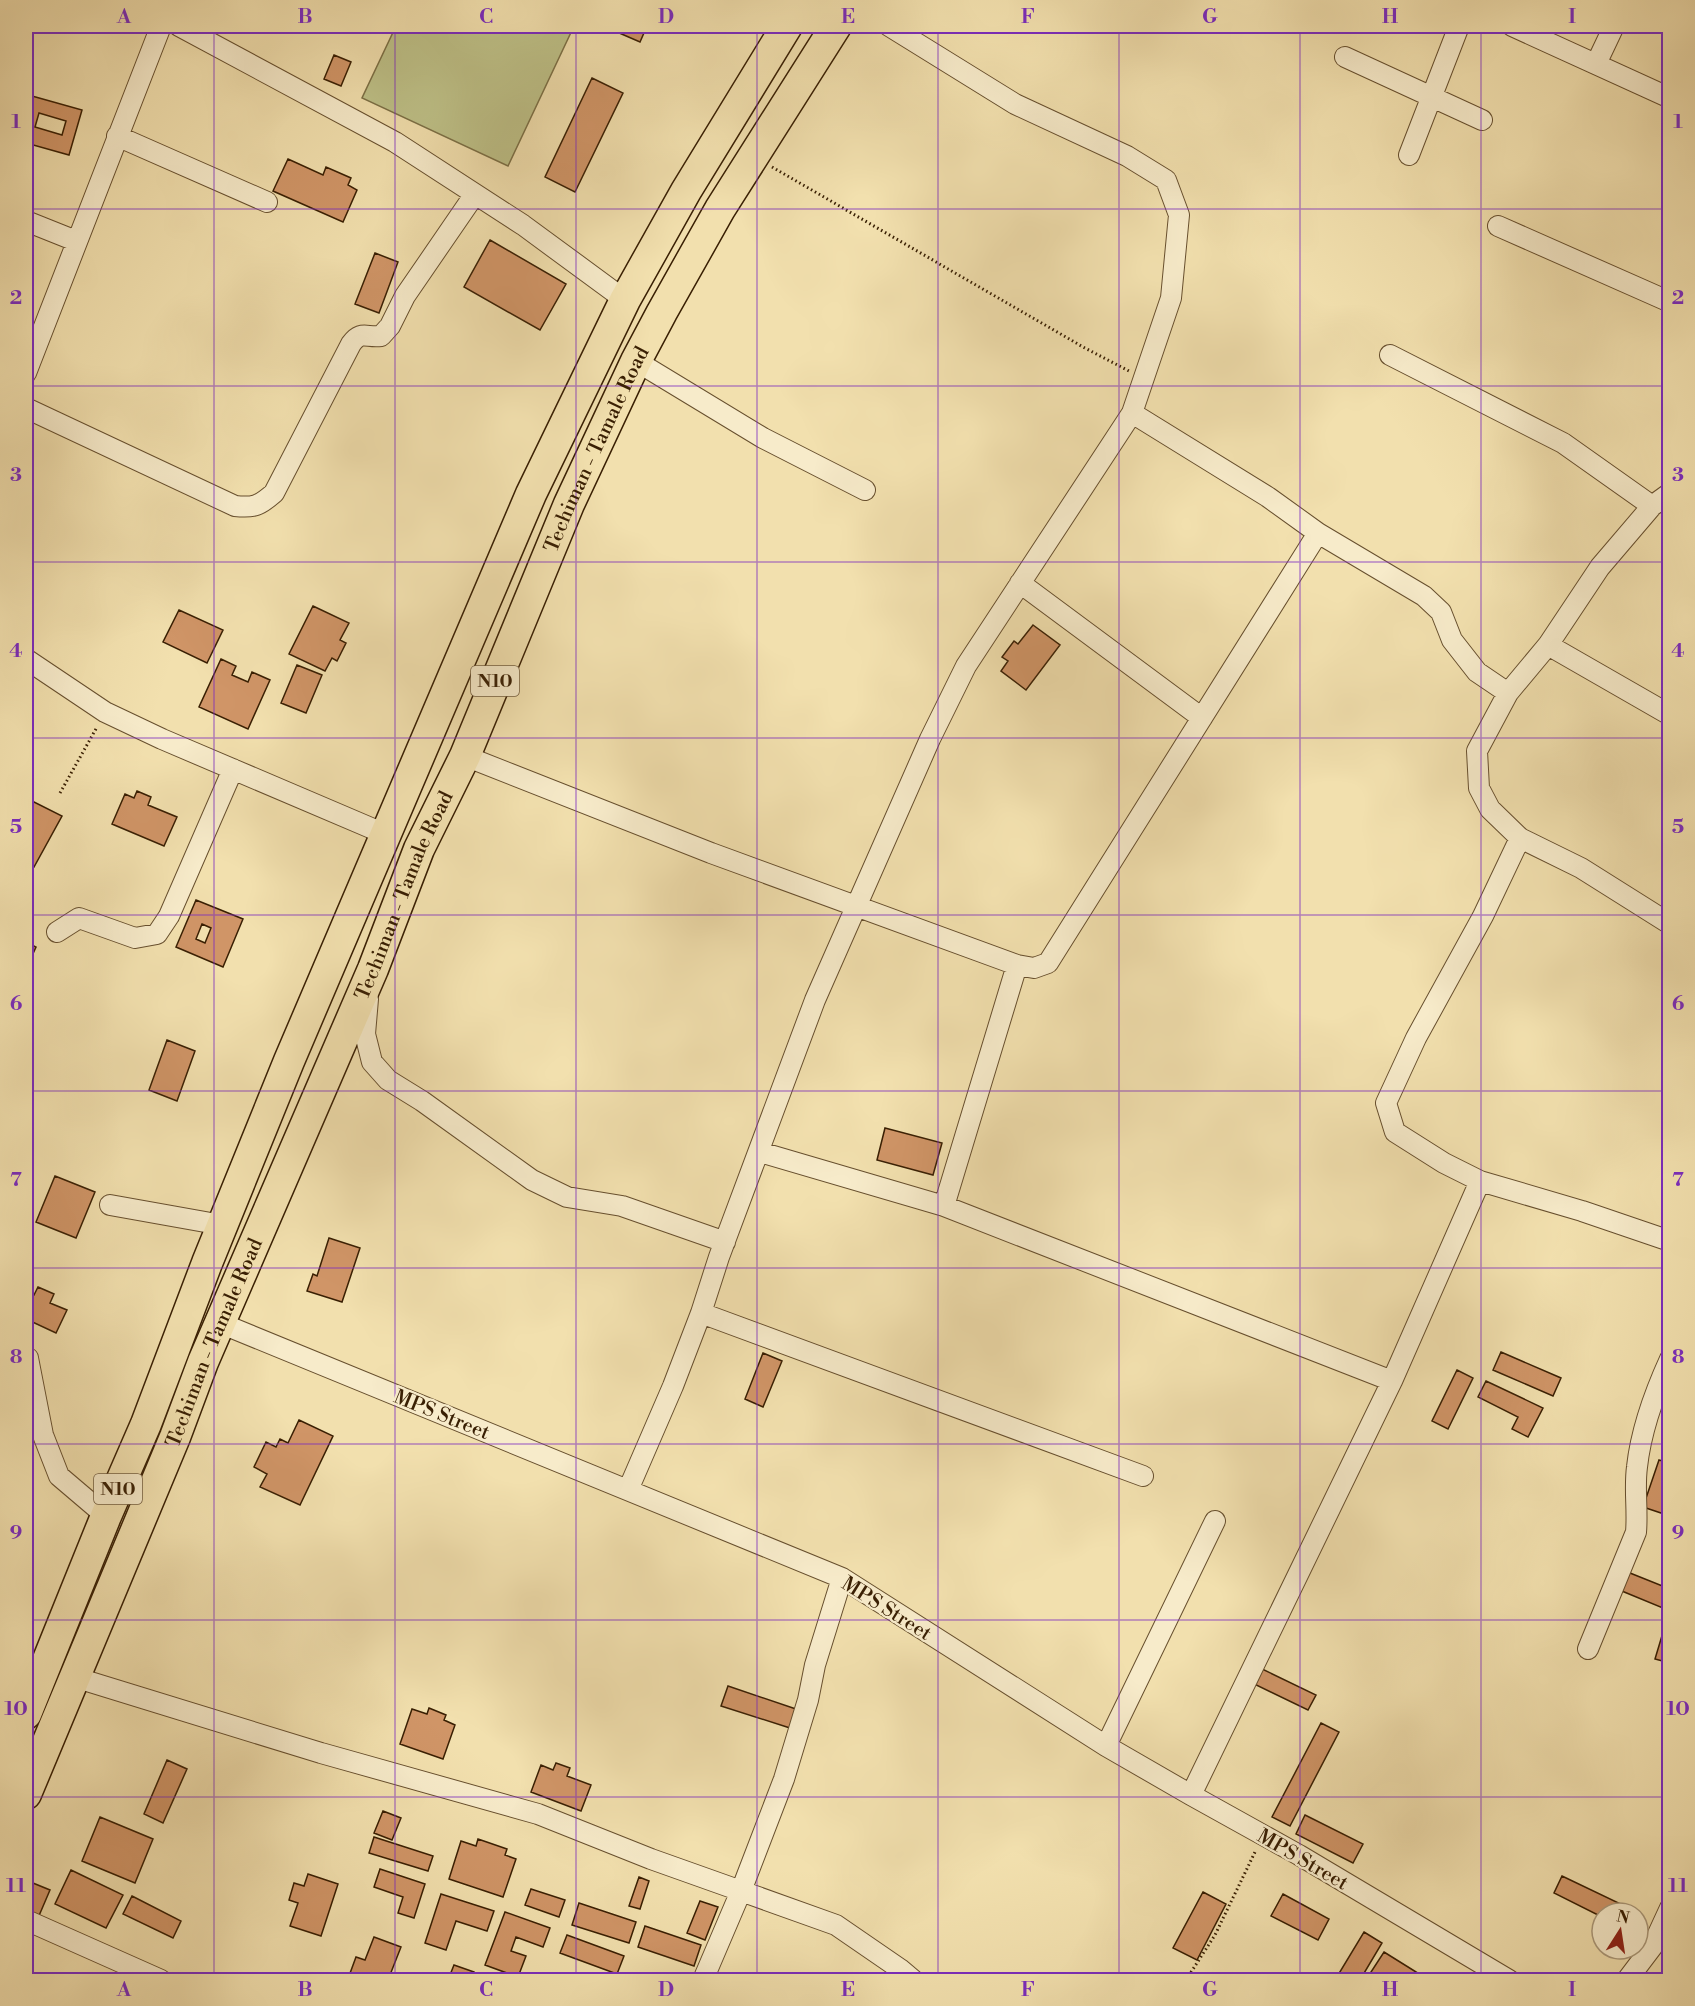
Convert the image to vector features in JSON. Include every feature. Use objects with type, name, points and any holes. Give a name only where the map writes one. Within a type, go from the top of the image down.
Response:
[{"type":"highway","name":"Techiman - Tamale Road","points":[[26,1714],[146,1424],[222,1225],[289,1061],[531,494],[625,300],[686,191],[786,26]]},
{"type":"highway","name":"Techiman - Tamale Road","points":[[26,1794],[175,1437],[203,1362],[373,969],[419,849],[465,756],[569,504],[636,361],[720,209],[836,26]]},
{"type":"highway","points":[[385,834],[419,849]]},
{"type":"street","points":[[26,373],[161,26]]},
{"type":"street","points":[[179,26],[394,142],[523,225],[625,300]]},
{"type":"street","points":[[628,1490],[674,1386],[815,1000],[930,739],[966,666],[1132,413],[1170,298],[1179,215],[1166,180],[1127,156],[1015,104],[889,26]]},
{"type":"street","points":[[1409,155],[1459,26]]},
{"type":"street","points":[[1512,26],[1670,98]]},
{"type":"street","points":[[1596,64],[1614,26]]},
{"type":"street","points":[[1345,57],[1432,95],[1482,120]]},
{"type":"street","points":[[117,136],[267,202]]},
{"type":"street","points":[[26,408],[235,506],[250,507],[262,503],[274,493],[351,345],[361,335],[381,336],[390,326],[405,296],[475,194]]},
{"type":"street","points":[[26,221],[76,241]]},
{"type":"street","points":[[1498,226],[1670,302]]},
{"type":"street","points":[[1390,355],[1563,443],[1652,506]]},
{"type":"street","points":[[636,361],[763,438],[865,490]]},
{"type":"street","points":[[1132,413],[1268,497],[1318,533],[1424,596],[1441,612],[1452,640],[1477,672],[1508,693]]},
{"type":"street","points":[[1670,493],[1652,506],[1600,567],[1548,645],[1508,693],[1477,751],[1479,788],[1490,810],[1521,838],[1581,868],[1670,924]]},
{"type":"street","points":[[465,756],[711,853],[1017,965],[1034,968],[1048,963],[1318,533]]},
{"type":"street","points":[[1020,583],[1202,718]]},
{"type":"street","points":[[1548,645],[1670,715]]},
{"type":"street","points":[[26,659],[105,712],[162,739],[385,834]]},
{"type":"street","points":[[57,932],[79,918],[135,938],[157,933],[169,916],[233,769]]},
{"type":"street","points":[[1521,838],[1483,916],[1416,1038],[1386,1103],[1395,1132],[1444,1164],[1480,1181],[1582,1211],[1670,1241]]},
{"type":"street","points":[[944,1206],[1017,965]]},
{"type":"street","points":[[373,969],[365,1034],[372,1062],[388,1080],[422,1101],[532,1180],[567,1197],[622,1206],[725,1242]]},
{"type":"street","points":[[760,1152],[944,1206],[1392,1381]]},
{"type":"street","points":[[1191,1796],[1392,1381],[1480,1181]]},
{"type":"street","points":[[110,1205],[222,1225]]},
{"type":"street","points":[[701,1313],[1143,1476]]},
{"type":"street","name":"MPS Street","points":[[220,1323],[842,1578],[1106,1746],[1509,1980]]},
{"type":"street","points":[[26,1357],[43,1435],[59,1476],[106,1516]]},
{"type":"street","points":[[1588,1648],[1636,1532],[1638,1515],[1635,1486],[1642,1434],[1670,1359]]},
{"type":"street","points":[[1106,1746],[1215,1521]]},
{"type":"street","points":[[703,1980],[741,1891],[784,1779],[808,1700],[815,1665],[842,1578]]},
{"type":"street","points":[[74,1677],[321,1753],[538,1814],[651,1859],[836,1925],[913,1980]]},
{"type":"street","points":[[1627,1980],[1652,1947],[1670,1908]]},
{"type":"street","points":[[26,1920],[161,1980]]},
{"type":"path","points":[[755,157],[1083,347],[1143,378]]},
{"type":"path","points":[[60,793],[105,712]]},
{"type":"path","points":[[1186,1980],[1215,1935],[1264,1836]]},
{"type":"green space","points":[[396,26],[574,26],[508,166],[362,98]]},
{"type":"building","points":[[619,26],[647,26],[640,42],[617,32]]},
{"type":"building","points":[[334,55],[351,62],[341,86],[324,79]]},
{"type":"building","points":[[592,78],[623,93],[575,192],[545,177]]},
{"type":"building","points":[[32,96],[82,110],[69,155],[26,143],[26,118]],"holes":[[[39,113],[66,121],[62,135],[35,127]]]},
{"type":"building","points":[[288,159],[323,175],[326,167],[351,178],[348,185],[357,190],[343,222],[273,191]]},
{"type":"building","points":[[490,240],[566,284],[540,330],[464,287]]},
{"type":"building","points":[[375,253],[398,262],[379,313],[355,304]]},
{"type":"building","points":[[313,606],[349,623],[340,640],[346,643],[337,661],[332,658],[325,671],[289,654]]},
{"type":"building","points":[[179,610],[223,630],[207,663],[163,642]]},
{"type":"building","points":[[1033,625],[1060,645],[1026,690],[1001,671],[1008,661],[1002,657],[1014,641],[1018,644]]},
{"type":"building","points":[[221,659],[236,666],[232,675],[248,682],[252,672],[270,680],[248,729],[199,707]]},
{"type":"building","points":[[297,665],[322,675],[306,713],[281,703]]},
{"type":"building","points":[[137,791],[151,797],[148,805],[177,817],[164,846],[112,824],[125,794],[134,798]]},
{"type":"building","points":[[28,799],[62,816],[34,867],[26,863],[26,804]]},
{"type":"building","points":[[196,900],[243,919],[223,967],[176,947]],"holes":[[[202,924],[211,928],[205,943],[196,939]]]},
{"type":"building","points":[[26,942],[36,947],[26,969]]},
{"type":"building","points":[[167,1040],[195,1051],[177,1101],[149,1090]]},
{"type":"building","points":[[885,1128],[942,1143],[933,1175],[877,1160]]},
{"type":"building","points":[[55,1176],[95,1192],[76,1238],[36,1222]]},
{"type":"building","points":[[329,1238],[360,1248],[342,1302],[307,1291],[313,1274],[317,1276]]},
{"type":"building","points":[[38,1287],[54,1294],[50,1303],[67,1310],[56,1333],[26,1319],[26,1291],[34,1295]]},
{"type":"building","points":[[1501,1352],[1561,1378],[1553,1396],[1493,1370]]},
{"type":"building","points":[[763,1353],[782,1361],[763,1407],[745,1399]]},
{"type":"building","points":[[1457,1370],[1473,1378],[1448,1429],[1432,1421]]},
{"type":"building","points":[[1486,1381],[1543,1408],[1528,1437],[1512,1429],[1518,1417],[1478,1397]]},
{"type":"building","points":[[299,1420],[333,1436],[300,1505],[260,1487],[267,1474],[254,1467],[266,1442],[276,1447],[280,1439],[288,1443]]},
{"type":"building","points":[[1659,1460],[1670,1463],[1670,1507],[1667,1515],[1643,1507]]},
{"type":"building","points":[[1625,1571],[1670,1589],[1670,1611],[1617,1589]]},
{"type":"building","points":[[1667,1619],[1670,1620],[1670,1663],[1655,1659]]},
{"type":"building","points":[[1258,1667],[1316,1695],[1308,1710],[1250,1682]]},
{"type":"building","points":[[728,1686],[796,1709],[790,1728],[721,1706]]},
{"type":"building","points":[[429,1708],[446,1715],[444,1720],[455,1725],[443,1759],[400,1744],[412,1709],[427,1714]]},
{"type":"building","points":[[1321,1723],[1339,1732],[1290,1826],[1272,1817]]},
{"type":"building","points":[[167,1760],[187,1769],[163,1823],[144,1814]]},
{"type":"building","points":[[556,1763],[570,1768],[567,1776],[591,1785],[581,1811],[531,1792],[541,1765],[553,1770]]},
{"type":"building","points":[[383,1811],[401,1818],[392,1840],[374,1833]]},
{"type":"building","points":[[1305,1815],[1363,1844],[1353,1863],[1296,1834]]},
{"type":"building","points":[[100,1817],[153,1839],[135,1883],[82,1861]]},
{"type":"building","points":[[374,1837],[433,1856],[428,1871],[369,1853]]},
{"type":"building","points":[[478,1839],[507,1849],[505,1855],[516,1859],[503,1897],[449,1879],[461,1841],[476,1846]]},
{"type":"building","points":[[380,1869],[425,1884],[414,1918],[398,1913],[403,1897],[374,1887]]},
{"type":"building","points":[[71,1870],[123,1895],[106,1928],[55,1904]]},
{"type":"building","points":[[308,1874],[338,1884],[321,1936],[290,1926],[298,1903],[289,1900],[294,1883],[304,1886]]},
{"type":"building","points":[[1562,1876],[1614,1901],[1590,1901],[1590,1911],[1554,1893]]},
{"type":"building","points":[[639,1877],[649,1881],[640,1909],[629,1906]]},
{"type":"building","points":[[28,1881],[50,1890],[38,1918],[26,1913]]},
{"type":"building","points":[[531,1889],[565,1900],[559,1917],[525,1905]]},
{"type":"building","points":[[1203,1892],[1226,1904],[1197,1960],[1173,1948]]},
{"type":"building","points":[[441,1894],[494,1911],[487,1931],[456,1921],[446,1950],[425,1943]]},
{"type":"building","points":[[1283,1894],[1329,1919],[1318,1940],[1271,1916]]},
{"type":"building","points":[[132,1896],[181,1921],[173,1938],[123,1914]]},
{"type":"building","points":[[700,1901],[718,1907],[705,1940],[687,1933]]},
{"type":"building","points":[[579,1903],[636,1922],[629,1943],[572,1925]]},
{"type":"building","points":[[505,1912],[550,1928],[543,1947],[516,1937],[511,1951],[526,1956],[518,1977],[485,1965]]},
{"type":"building","points":[[645,1926],[701,1945],[694,1966],[638,1947]]},
{"type":"building","points":[[1364,1932],[1382,1943],[1360,1980],[1335,1980]]},
{"type":"building","points":[[567,1935],[624,1956],[617,1974],[560,1953]]},
{"type":"building","points":[[374,1937],[401,1947],[388,1980],[352,1980],[353,1977],[349,1976],[356,1957],[365,1960]]},
{"type":"building","points":[[1384,1952],[1429,1980],[1385,1980],[1371,1972]]},
{"type":"building","points":[[454,1965],[474,1972],[471,1980],[448,1980]]}]
